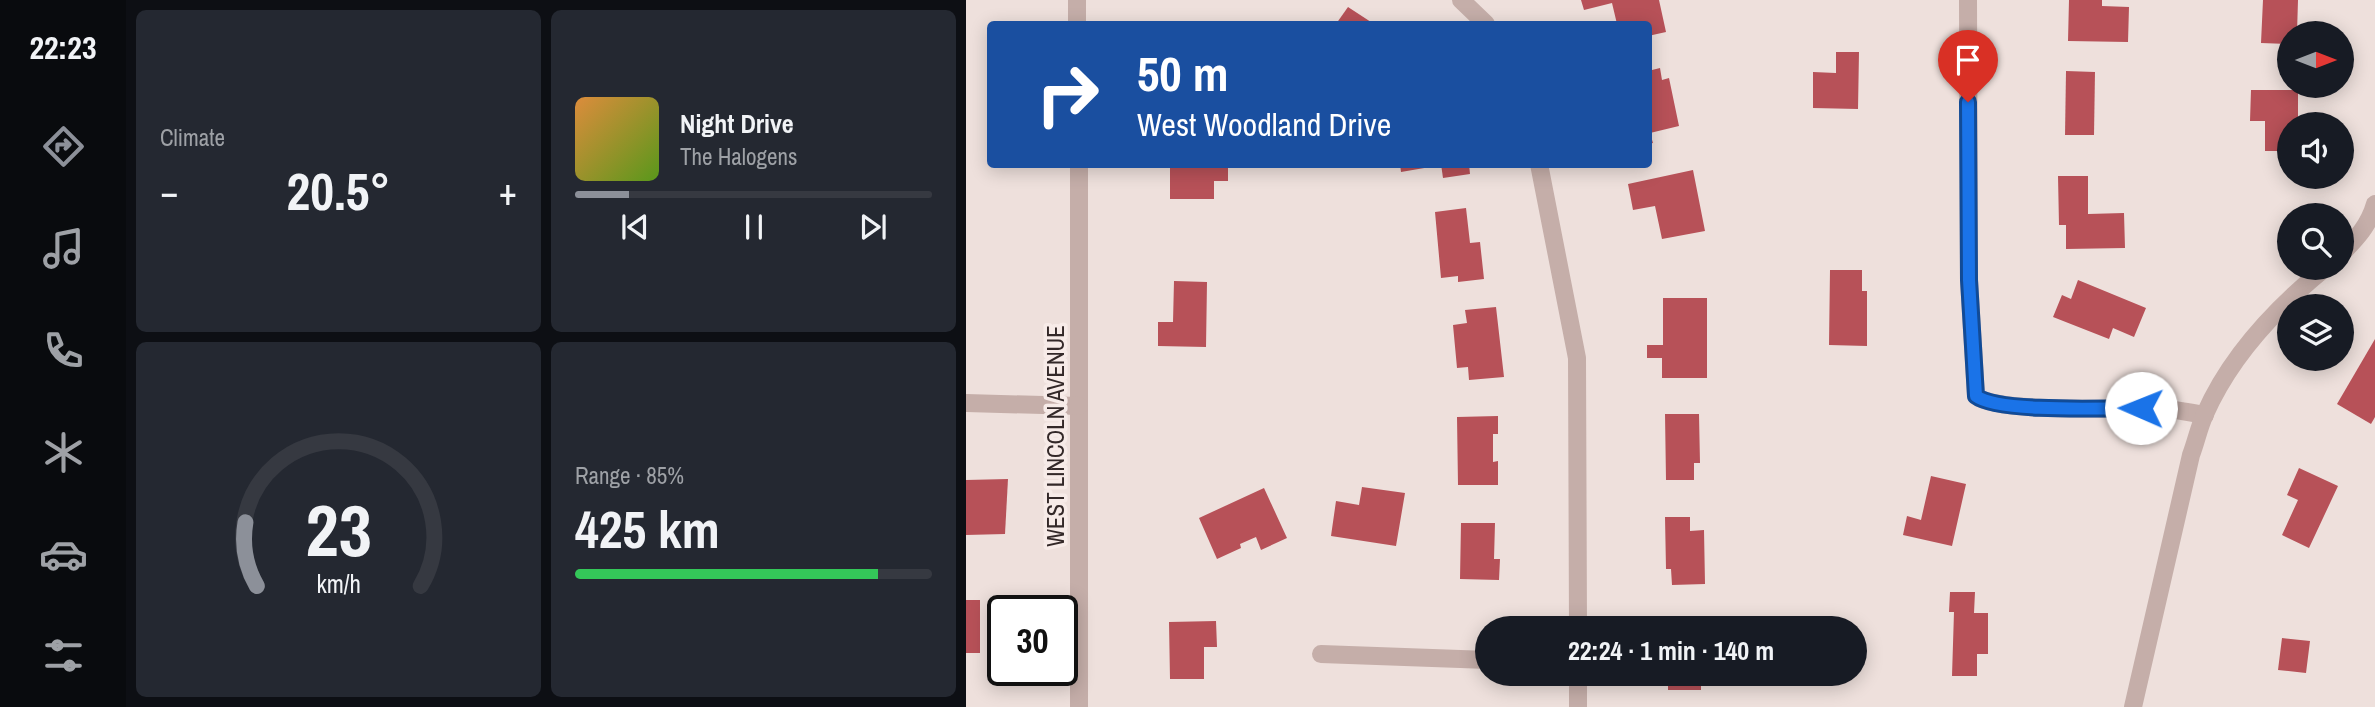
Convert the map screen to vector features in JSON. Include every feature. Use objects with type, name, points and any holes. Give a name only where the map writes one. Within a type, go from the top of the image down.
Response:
[{"type":"street","points":[[1077,0],[1077,21]]},
{"type":"street","points":[[1461,0],[1483,21]]},
{"type":"street","points":[[1968,0],[1969,280],[1973,386],[1976,396],[1981,400],[2019,406],[2166,409],[2205,415]]},
{"type":"street","name":"WEST LINCOLN AVENUE","points":[[1079,168],[1079,707]]},
{"type":"street","points":[[1540,168],[1577,358],[1578,616]]},
{"type":"street","points":[[2354,241],[2371,217],[2375,204]]},
{"type":"street","points":[[2133,707],[2191,455],[2205,415],[2218,389],[2274,312],[2311,280]]},
{"type":"street","points":[[966,403],[1079,406]]},
{"type":"street","points":[[1321,654],[1475,660]]},
{"type":"street","points":[[1578,686],[1578,707]]},
{"type":"building","points":[[1581,0],[1659,0],[1666,32],[1652,35],[1652,21],[1616,21],[1612,3],[1584,10]]},
{"type":"building","points":[[2069,0],[2102,0],[2102,6],[2129,7],[2128,42],[2068,41]]},
{"type":"building","points":[[2263,0],[2298,0],[2297,21],[2277,21],[2277,44],[2261,43]]},
{"type":"building","points":[[1348,7],[1369,21],[1338,21]]},
{"type":"building","points":[[1836,52],[1859,52],[1858,109],[1813,108],[1813,72],[1836,73]]},
{"type":"building","points":[[1660,68],[1662,80],[1669,78],[1679,126],[1652,133],[1652,70]]},
{"type":"building","points":[[2066,71],[2095,72],[2094,135],[2065,135]]},
{"type":"building","points":[[2251,90],[2277,90],[2277,98],[2298,98],[2298,112],[2277,112],[2277,151],[2265,151],[2265,121],[2250,121]]},
{"type":"building","points":[[1170,168],[1228,168],[1228,181],[1214,181],[1214,199],[1170,199]]},
{"type":"building","points":[[1400,168],[1424,168],[1401,172]]},
{"type":"building","points":[[1442,168],[1469,168],[1470,174],[1443,178]]},
{"type":"building","points":[[1693,170],[1705,231],[1662,239],[1655,206],[1633,210],[1628,184]]},
{"type":"building","points":[[2058,176],[2088,176],[2088,214],[2124,213],[2125,248],[2066,249],[2066,225],[2059,225]]},
{"type":"building","points":[[1466,208],[1470,243],[1480,242],[1484,279],[1458,282],[1458,276],[1441,278],[1435,212]]},
{"type":"building","points":[[1830,270],[1862,270],[1862,291],[1867,291],[1867,346],[1829,345]]},
{"type":"building","points":[[2078,280],[2146,308],[2134,337],[2113,328],[2109,339],[2053,317],[2062,295],[2071,299]]},
{"type":"building","points":[[1174,281],[1207,282],[1206,347],[1158,346],[1158,322],[1173,322]]},
{"type":"building","points":[[1663,298],[1707,298],[1707,378],[1662,378],[1662,358],[1647,358],[1647,345],[1663,345]]},
{"type":"building","points":[[1496,307],[1504,377],[1469,380],[1468,367],[1457,368],[1453,325],[1467,323],[1465,310]]},
{"type":"building","points":[[2375,339],[2375,417],[2371,424],[2337,404]]},
{"type":"building","points":[[1665,414],[1699,414],[1700,463],[1694,463],[1694,480],[1666,480]]},
{"type":"building","points":[[1498,416],[1498,434],[1493,434],[1493,462],[1498,461],[1498,485],[1458,485],[1457,417]]},
{"type":"building","points":[[2299,468],[2338,486],[2309,548],[2282,535],[2298,500],[2287,495]]},
{"type":"building","points":[[1931,476],[1966,484],[1952,546],[1903,535],[1907,516],[1921,520]]},
{"type":"building","points":[[1008,479],[1005,534],[966,535],[966,480]]},
{"type":"building","points":[[1362,487],[1405,493],[1396,546],[1331,536],[1336,501],[1359,505]]},
{"type":"building","points":[[1264,488],[1287,538],[1261,550],[1256,537],[1240,544],[1241,548],[1217,559],[1199,518]]},
{"type":"building","points":[[1665,517],[1690,517],[1690,531],[1704,530],[1705,584],[1672,585],[1671,569],[1666,569]]},
{"type":"building","points":[[1461,523],[1495,523],[1494,559],[1500,559],[1499,580],[1460,579]]},
{"type":"building","points":[[1950,592],[1975,592],[1974,613],[1988,613],[1988,654],[1977,654],[1977,676],[1952,676],[1954,612],[1949,612]]},
{"type":"building","points":[[966,600],[980,600],[980,653],[966,653]]},
{"type":"building","points":[[1216,621],[1217,647],[1204,647],[1204,679],[1170,679],[1169,622]]},
{"type":"building","points":[[2282,638],[2310,641],[2306,673],[2278,670]]},
{"type":"building","points":[[1668,686],[1701,686],[1701,690],[1668,690]]},
{"type":"route","points":[[1968,102],[1969,280],[1973,386],[1976,396],[1992,403],[2019,406],[2141,408]]}]
